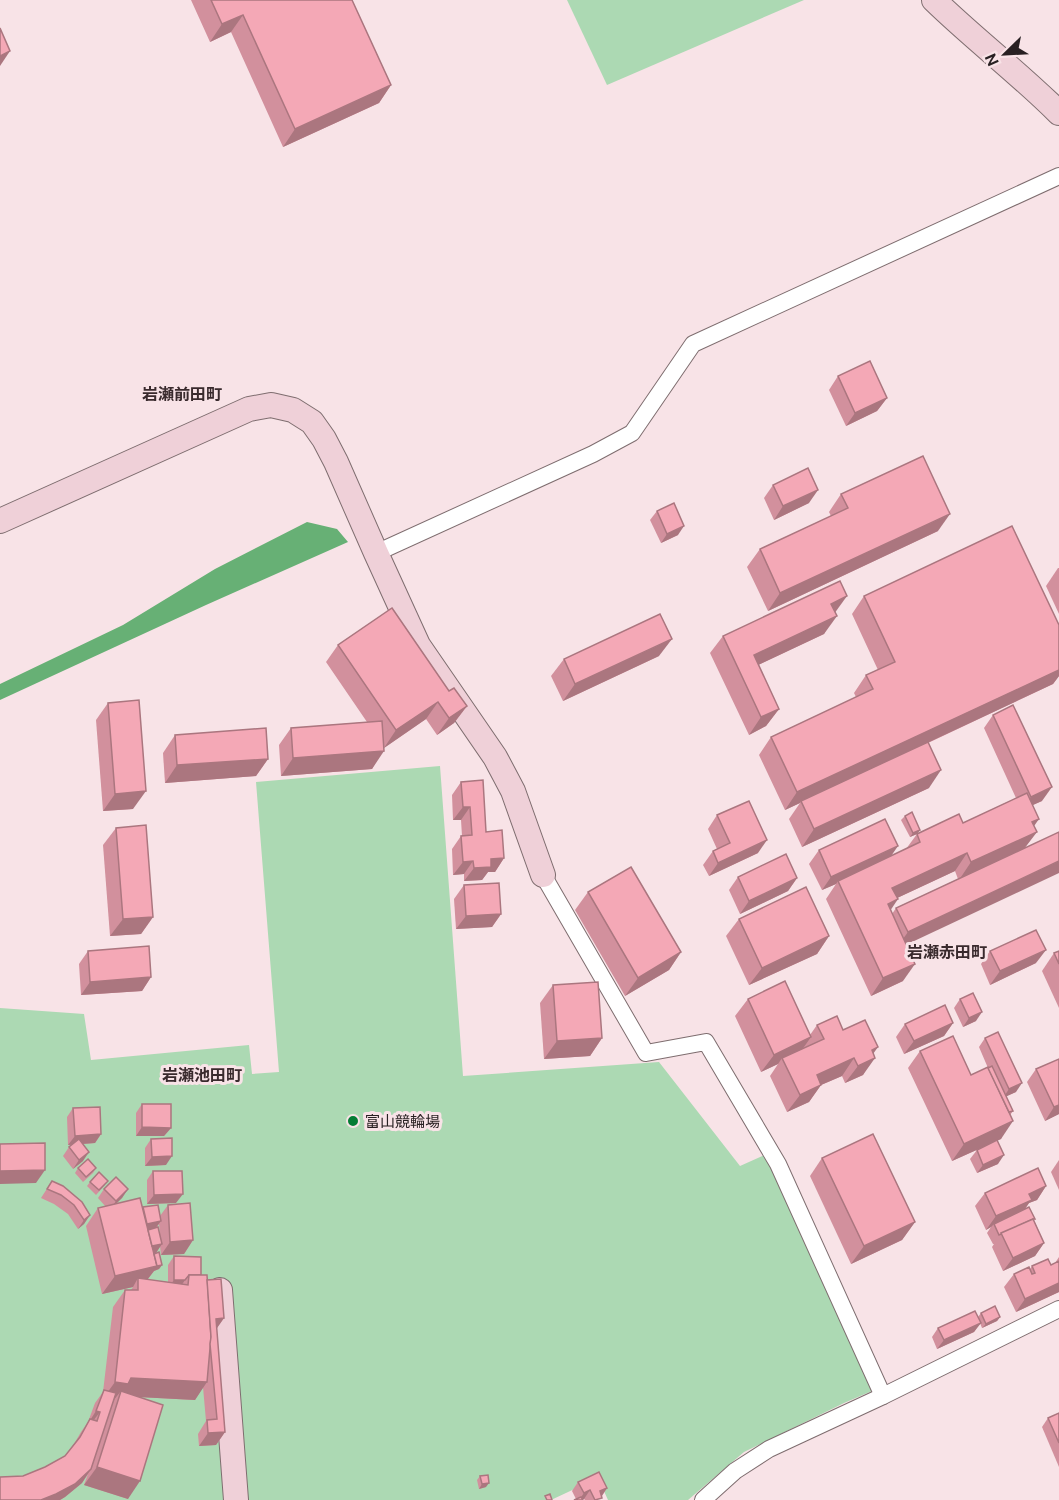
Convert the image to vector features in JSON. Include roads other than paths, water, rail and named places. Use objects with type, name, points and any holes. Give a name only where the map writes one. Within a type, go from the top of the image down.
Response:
[{"type":"street","points":[[934,0],[1029,83],[1059,113]]},
{"type":"street","points":[[376,553],[593,454],[632,433],[693,344],[1059,176]]},
{"type":"street","points":[[0,521],[249,409],[271,405],[293,410],[312,422],[336,462],[418,645],[495,757],[513,791],[543,875],[646,1053],[706,1042],[778,1164],[883,1396]]},
{"type":"street","points":[[220,1290],[236,1500]]},
{"type":"street","points":[[703,1500],[735,1471],[769,1449],[883,1396],[1059,1309]]},
{"type":"place","name":"富山競輪場","points":[[353,1121]]},
{"type":"district","name":"岩瀬前田町","points":[[182,394]]},
{"type":"district","name":"岩瀬赤田町","points":[[947,952]]},
{"type":"district","name":"岩瀬池田町","points":[[202,1075]]}]
